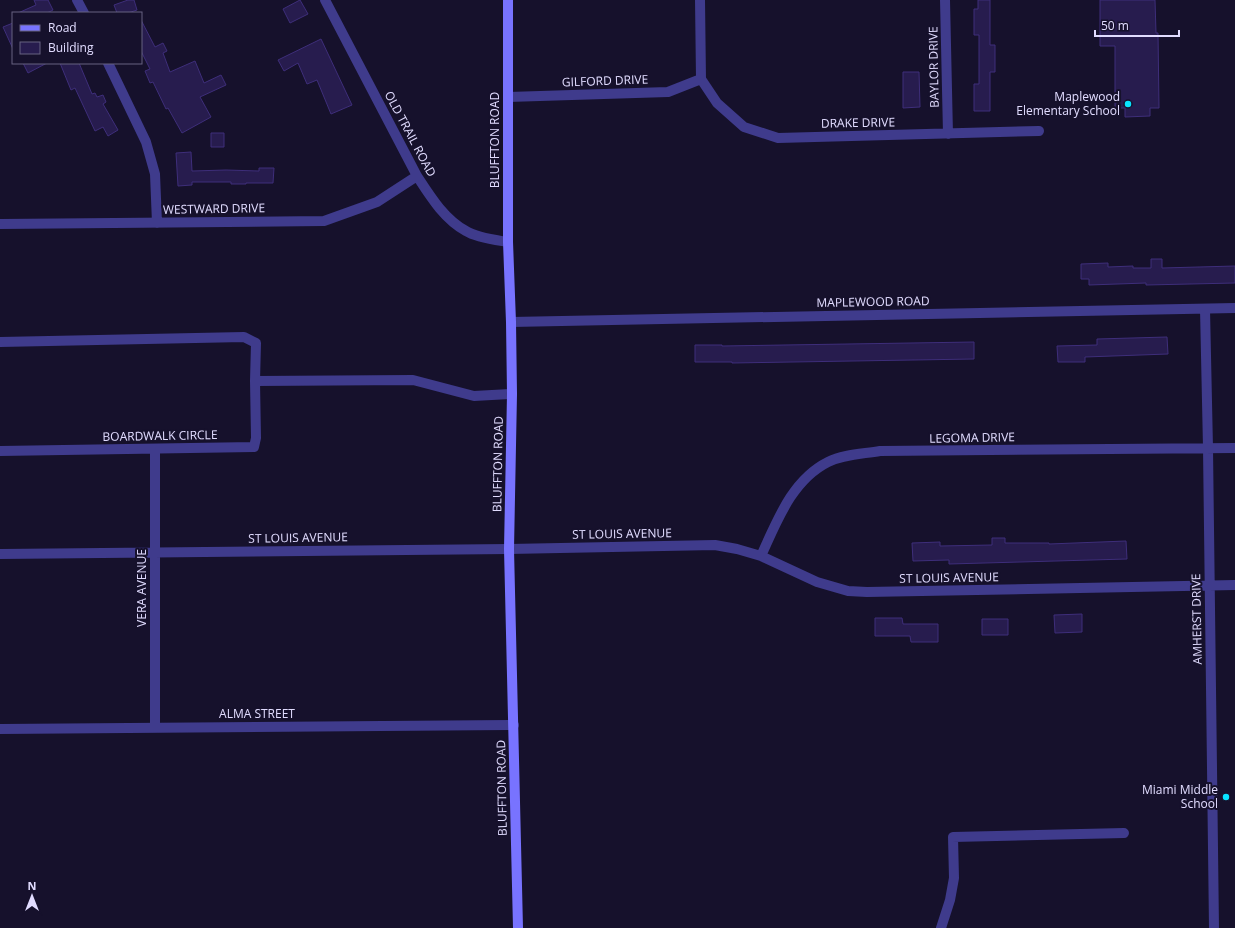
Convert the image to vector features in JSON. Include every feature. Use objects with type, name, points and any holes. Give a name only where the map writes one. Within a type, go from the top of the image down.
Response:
[{"type":"main road","name":"BLUFFTON ROAD","points":[[508,0],[508,242],[512,394],[509,549],[518,928]]},
{"type":"street","points":[[77,0],[83,12]]},
{"type":"street","name":"OLD TRAIL ROAD","points":[[325,0],[417,176],[431,197],[448,218],[466,232],[508,242]]},
{"type":"street","points":[[700,0],[702,80]]},
{"type":"street","name":"BAYLOR DRIVE","points":[[945,0],[948,134]]},
{"type":"street","points":[[108,64],[146,142],[155,174],[157,223]]},
{"type":"street","name":"GILFORD DRIVE","points":[[508,96],[668,92],[702,80]]},
{"type":"street","name":"DRAKE DRIVE","points":[[702,80],[717,103],[744,127],[778,138],[1039,132]]},
{"type":"street","name":"WESTWARD DRIVE","points":[[0,224],[324,221],[377,202],[417,176]]},
{"type":"street","name":"MAPLEWOOD ROAD","points":[[511,322],[1235,308]]},
{"type":"street","name":"AMHERST DRIVE","points":[[1205,309],[1214,928]]},
{"type":"street","name":"BOARDWALK CIRCLE","points":[[0,342],[244,337],[256,343],[256,438],[254,447],[0,451]]},
{"type":"street","points":[[255,381],[413,380],[474,396],[512,394]]},
{"type":"street","name":"LEGOMA DRIVE","points":[[761,556],[780,514],[796,490],[811,474],[829,462],[850,455],[880,452],[1235,448]]},
{"type":"street","name":"VERA AVENUE","points":[[155,728],[156,449]]},
{"type":"street","name":"ST LOUIS AVENUE","points":[[0,554],[509,549],[715,545],[737,549],[761,556],[817,582],[848,591],[860,592],[1235,585]]},
{"type":"street","name":"ALMA STREET","points":[[0,729],[514,725]]},
{"type":"street","points":[[941,928],[950,900],[954,878],[953,837],[1124,833]]},
{"type":"building","points":[[34,0],[48,0],[53,10],[49,12],[20,12],[36,5]]},
{"type":"building","points":[[128,0],[134,0],[137,10],[131,12],[117,12],[114,5]]},
{"type":"building","points":[[300,0],[308,14],[290,23],[283,9]]},
{"type":"building","points":[[978,0],[990,0],[990,45],[995,45],[995,72],[990,72],[990,111],[974,111],[974,84],[979,84],[979,35],[974,35],[974,9],[978,9]]},
{"type":"building","points":[[1100,0],[1155,0],[1156,33],[1158,33],[1159,108],[1150,108],[1150,116],[1125,117],[1125,108],[1115,108],[1115,46],[1100,46]]},
{"type":"building","points":[[142,22],[155,47],[163,43],[167,51],[163,53],[170,72],[195,61],[204,83],[221,75],[226,85],[200,97],[211,117],[182,133],[168,108],[166,109],[153,82],[150,83],[145,71],[150,69],[142,53]]},
{"type":"building","points":[[12,23],[12,47],[3,27]]},
{"type":"building","points":[[321,39],[352,105],[331,114],[317,80],[307,84],[298,63],[284,71],[278,60]]},
{"type":"building","points":[[24,64],[45,64],[28,73]]},
{"type":"building","points":[[60,64],[79,64],[92,94],[95,93],[97,97],[103,95],[106,102],[103,104],[118,130],[108,136],[103,127],[95,131],[75,88],[71,90]]},
{"type":"building","points":[[903,72],[919,72],[920,107],[903,108]]},
{"type":"building","points":[[211,133],[224,133],[224,147],[211,147]]},
{"type":"building","points":[[191,152],[192,171],[259,171],[259,168],[274,168],[273,183],[231,184],[231,182],[192,182],[192,185],[178,186],[176,153]]},
{"type":"building","points":[[1151,259],[1162,259],[1162,268],[1235,266],[1235,283],[1146,285],[1146,283],[1089,285],[1089,279],[1081,279],[1081,264],[1108,263],[1108,267],[1133,266],[1133,268],[1151,268]]},
{"type":"building","points":[[1167,337],[1168,354],[1085,357],[1085,362],[1058,362],[1057,346],[1097,345],[1097,339]]},
{"type":"building","points":[[974,342],[974,359],[732,363],[695,362],[695,345],[722,346]]},
{"type":"building","points":[[992,538],[1005,538],[1005,543],[1049,544],[1126,541],[1127,559],[949,564],[949,560],[913,561],[912,543],[940,542],[940,546],[992,545]]},
{"type":"building","points":[[1082,614],[1082,632],[1055,633],[1054,615]]},
{"type":"building","points":[[875,618],[902,618],[903,624],[938,624],[938,642],[911,642],[910,636],[875,636]]},
{"type":"building","points":[[982,619],[1008,619],[1008,635],[982,635]]},
{"type":"place","name":"Maplewood Elementary School","points":[[1128,104]]},
{"type":"place","name":"Miami Middle School","points":[[1226,797]]}]
